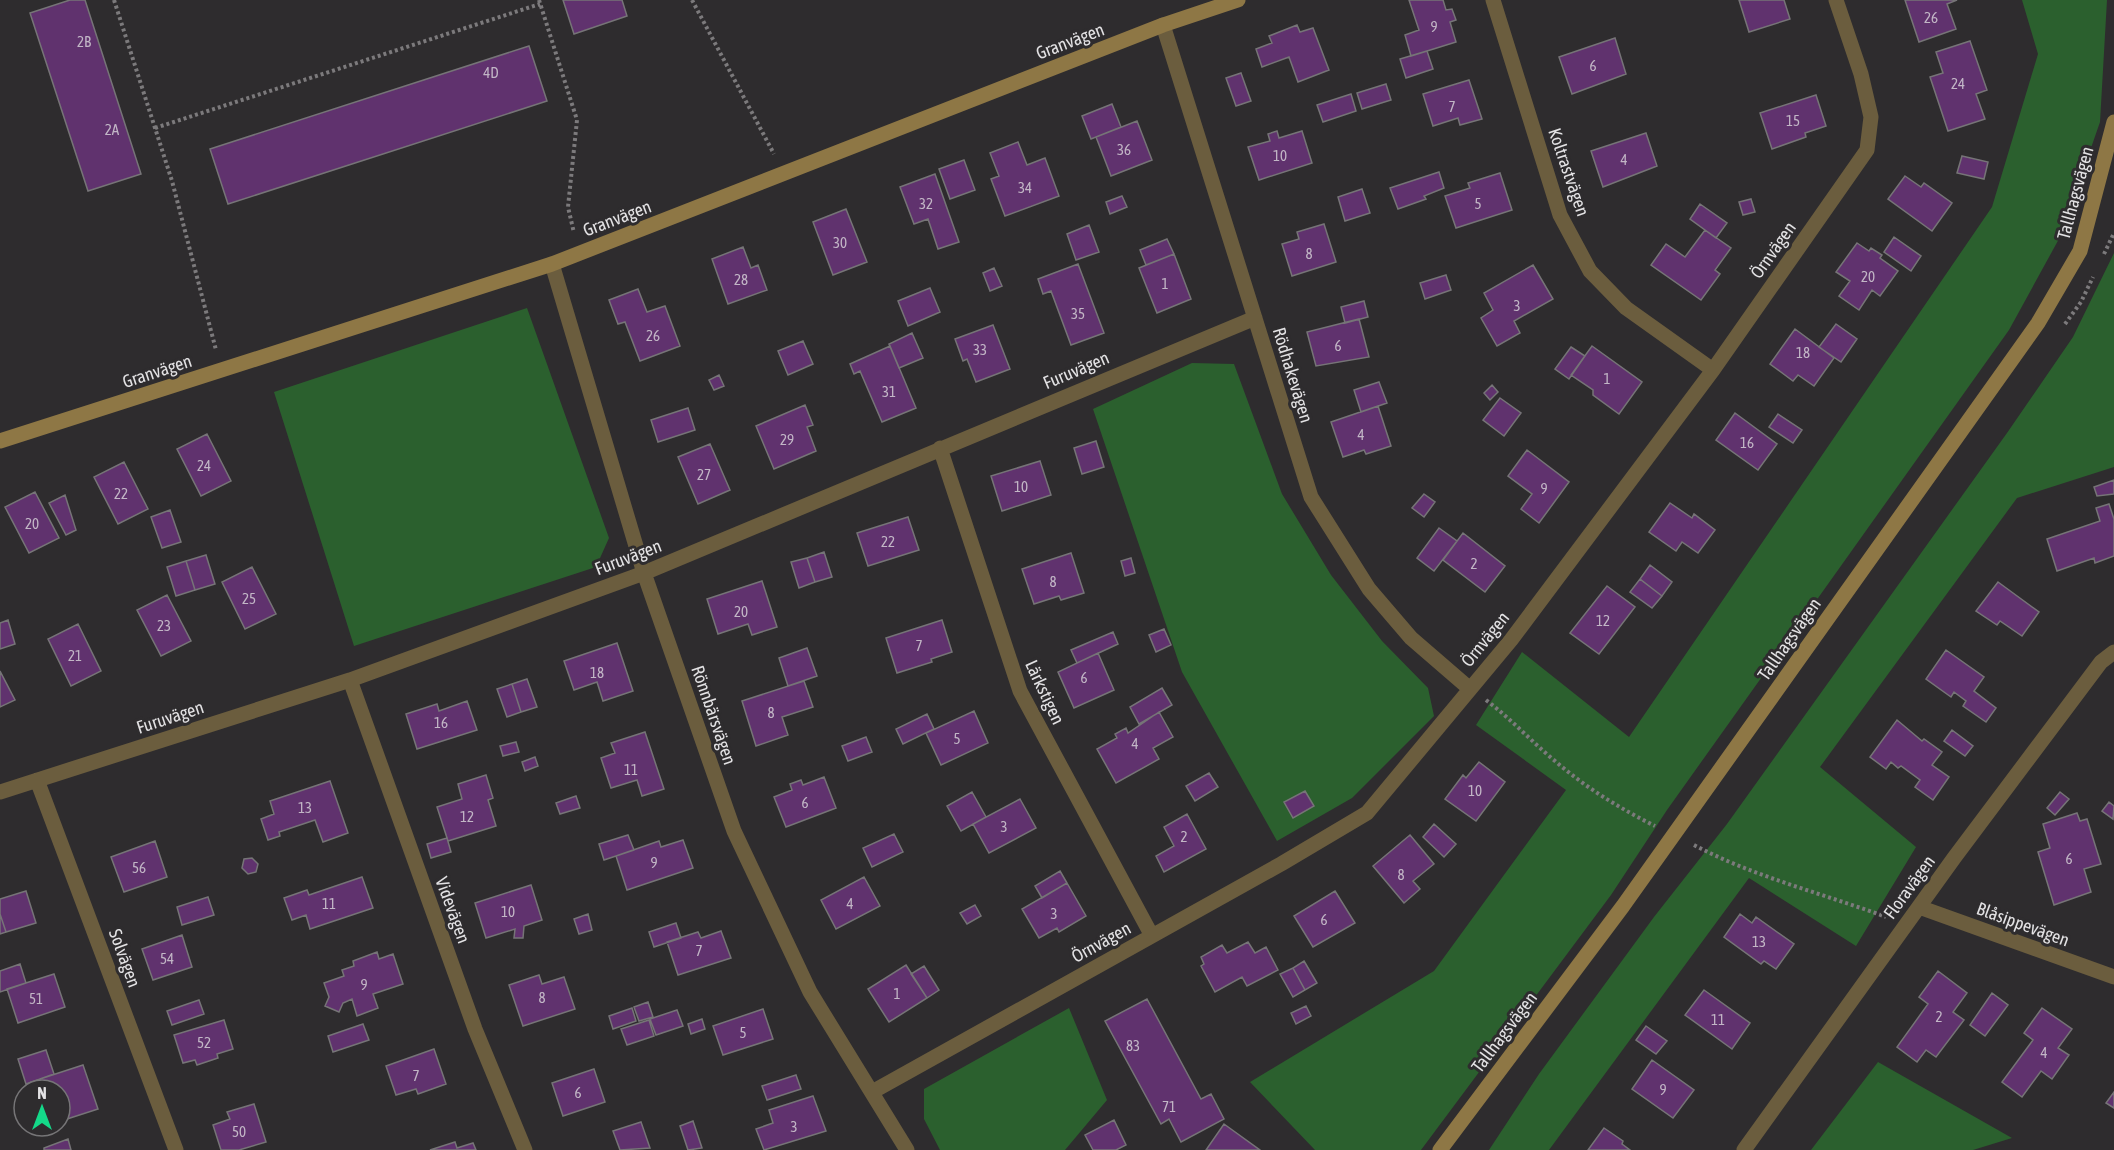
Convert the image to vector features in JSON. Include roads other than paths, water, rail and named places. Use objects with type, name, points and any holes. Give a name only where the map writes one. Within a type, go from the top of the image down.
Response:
[{"type":"street","name":"Granvägen","points":[[0,441],[552,264],[1163,25],[1238,0]]},
{"type":"street","name":"Koltrastvägen","points":[[1493,0],[1560,214],[1590,271],[1626,308],[1713,370]]},
{"type":"street","name":"Örnvägen","points":[[872,1092],[1152,936],[1366,813],[1511,640],[1713,370],[1866,150],[1871,117],[1861,74],[1836,0]]},
{"type":"street","name":"Rödhakevägen","points":[[1163,25],[1311,497],[1369,589],[1411,638],[1470,689]]},
{"type":"street","name":"Tallhagsvägen","points":[[1440,1150],[1623,906],[2037,323],[2080,251],[2114,122]]},
{"type":"street","name":"Rönnbärsvägen","points":[[552,264],[644,573],[734,831],[810,992],[907,1150]]},
{"type":"street","name":"Furuvägen","points":[[0,792],[350,680],[644,573],[1255,318]]},
{"type":"street","name":"Lärkstigen","points":[[940,448],[1020,692],[1152,936]]},
{"type":"street","name":"Floravägen","points":[[1744,1150],[1919,907],[2102,662],[2114,652]]},
{"type":"street","name":"Videvägen","points":[[350,680],[475,1029],[525,1150]]},
{"type":"street","name":"Solvägen","points":[[37,780],[176,1150]]},
{"type":"street","name":"Blåsippevägen","points":[[1919,907],[2114,977]]}]
